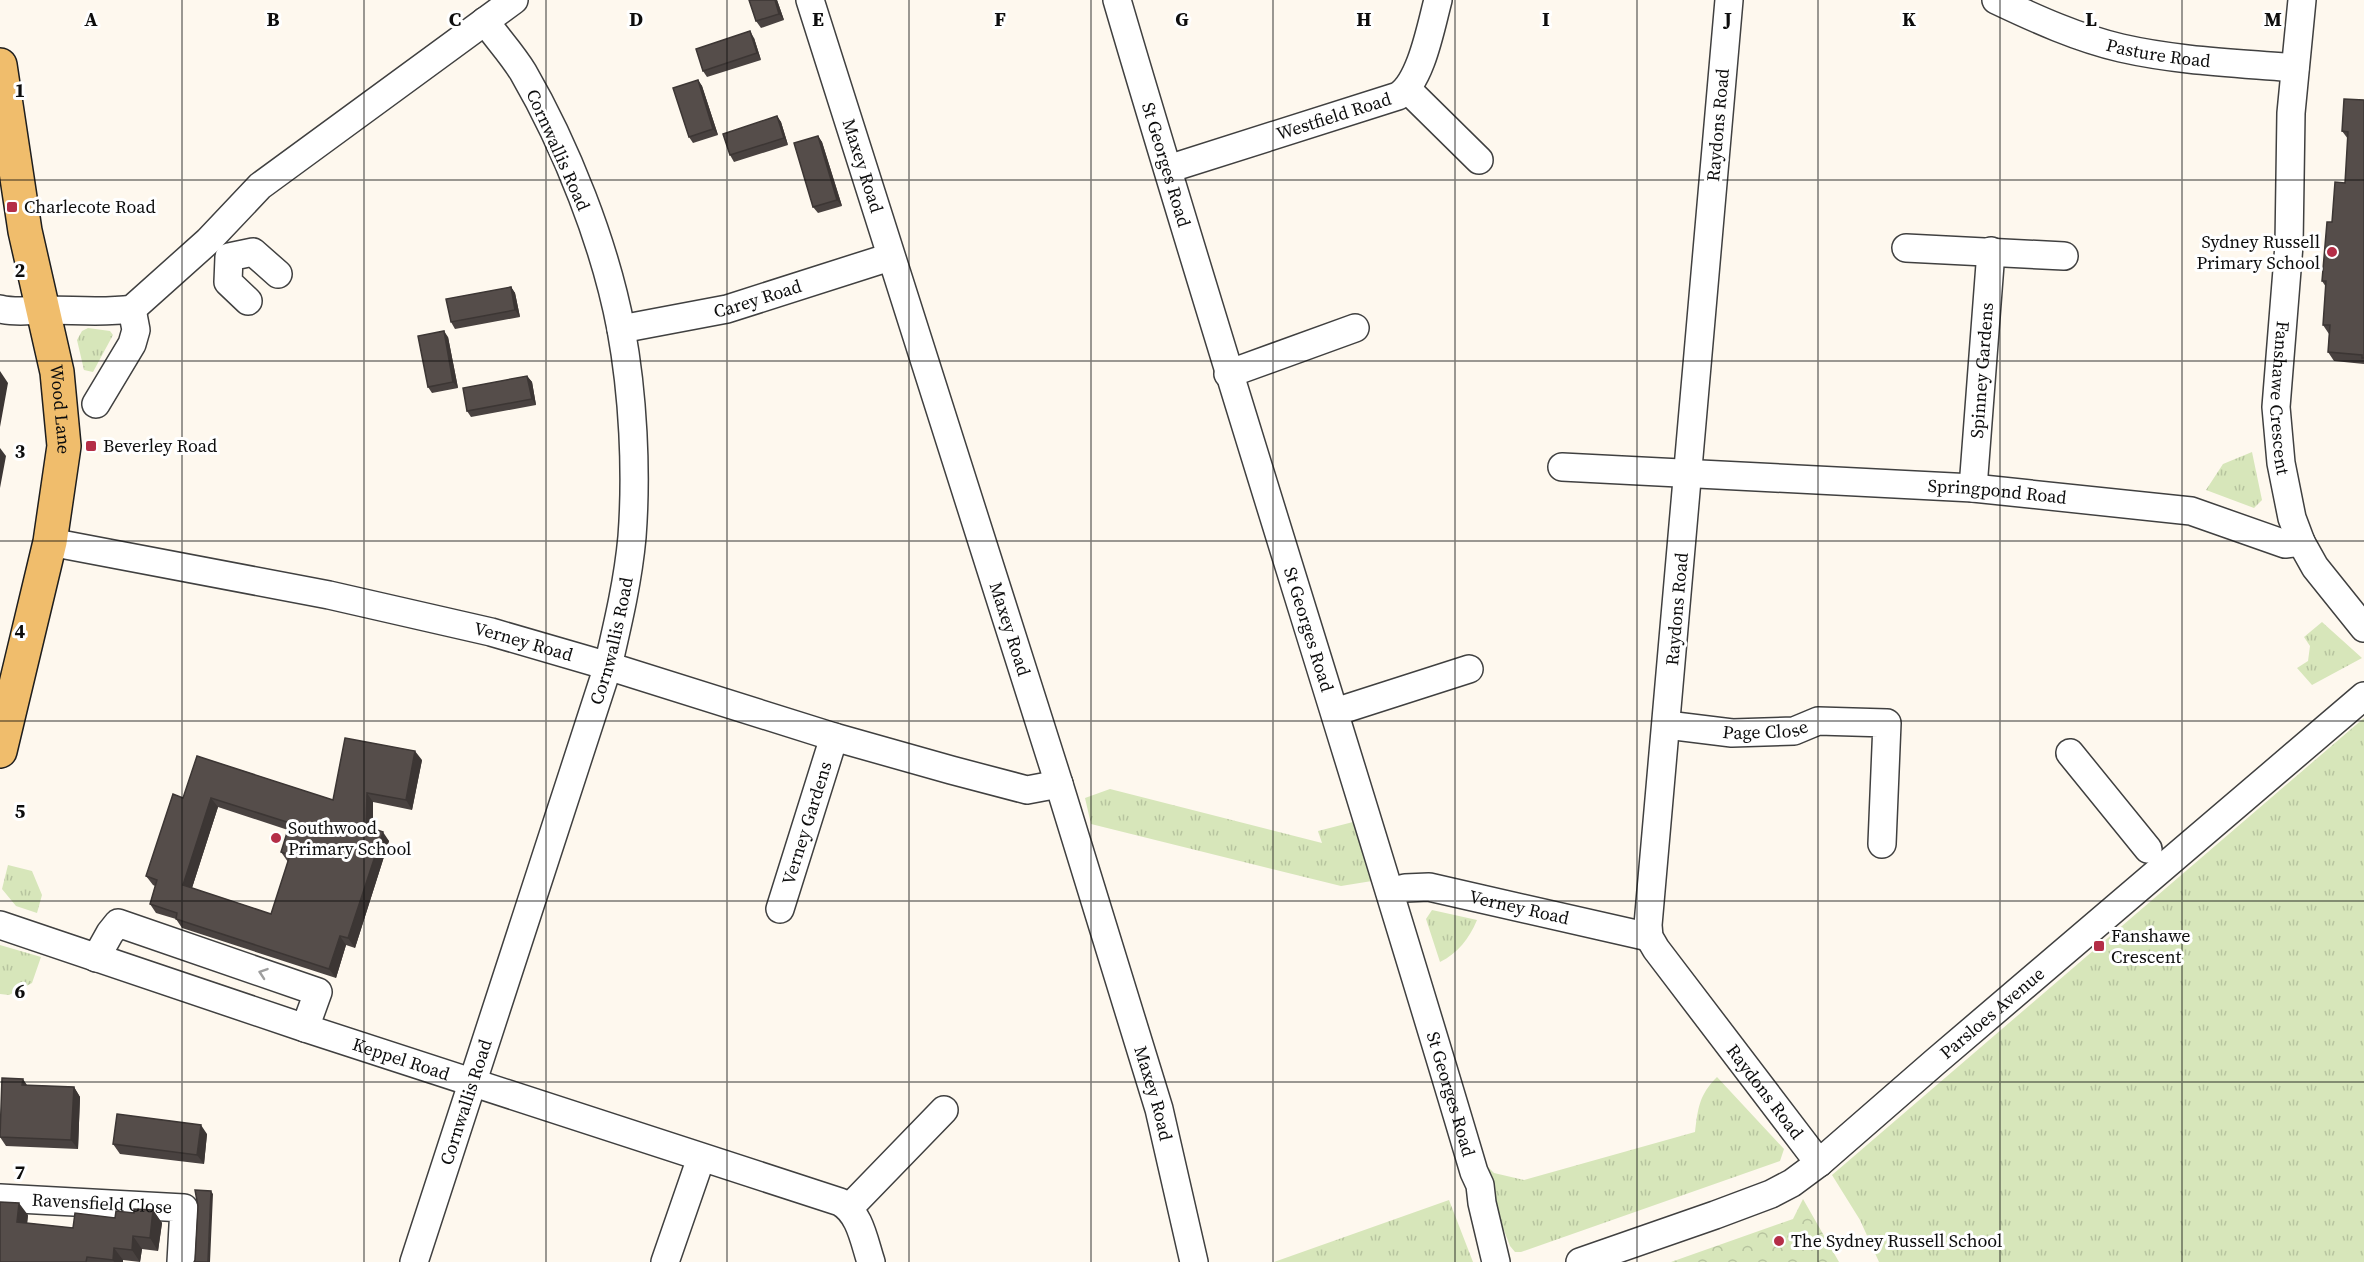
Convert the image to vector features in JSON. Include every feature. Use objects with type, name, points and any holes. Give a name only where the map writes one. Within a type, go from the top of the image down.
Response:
[{"type":"main road","name":"Wood Lane","points":[[0,65],[24,220],[57,372],[64,446],[50,542],[0,751]]},
{"type":"street","points":[[248,301],[228,282],[224,253],[260,186],[513,0]]},
{"type":"street","name":"Maxey Road","points":[[810,0],[1059,783],[1159,1108],[1194,1262]]},
{"type":"street","name":"St Georges Road","points":[[1117,0],[1228,374],[1335,712],[1474,1172],[1480,1185],[1496,1262]]},
{"type":"street","name":"Westfield Road","points":[[1168,169],[1398,96],[1408,90],[1420,63],[1438,0]]},
{"type":"street","name":"Raydons Road","points":[[1729,0],[1648,925],[1649,937],[1656,949],[1819,1163]]},
{"type":"street","name":"Pasture Road","points":[[1996,0],[2035,19],[2119,48],[2170,57],[2295,68]]},
{"type":"street","name":"Fanshawe Crescent","points":[[2302,0],[2291,113],[2289,245],[2276,407],[2281,463],[2292,518],[2301,542],[2314,567],[2364,628]]},
{"type":"street","name":"Cornwallis Road","points":[[414,1262],[608,666],[625,589],[632,539],[634,491],[631,411],[621,329],[601,254],[575,180],[545,113],[521,69],[485,21]]},
{"type":"street","points":[[1408,90],[1479,160]]},
{"type":"street","points":[[1905,248],[2064,256]]},
{"type":"street","name":"Spinney Gardens","points":[[1973,488],[1991,251]]},
{"type":"street","points":[[0,309],[21,312],[132,309],[224,253],[253,252],[278,273]]},
{"type":"street","name":"Carey Road","points":[[621,329],[727,309],[890,256]]},
{"type":"street","points":[[96,404],[132,344],[136,330],[132,309]]},
{"type":"street","points":[[1228,374],[1355,328]]},
{"type":"street","name":"Springpond Road","points":[[1562,467],[1973,488],[2191,511],[2285,544],[2301,542]]},
{"type":"street","name":"Verney Road","points":[[50,542],[329,595],[491,632],[834,737],[1027,790],[1059,783]]},
{"type":"street","points":[[1335,712],[1469,669]]},
{"type":"street","name":"Parsloes Avenue","points":[[1580,1262],[1715,1215],[1771,1194],[1792,1183],[1819,1163],[2364,696]]},
{"type":"street","name":"Page Close","points":[[1667,725],[1731,733],[1794,731],[1818,721],[1887,723],[1882,844]]},
{"type":"street","name":"Verney Gardens","points":[[780,909],[834,737]]},
{"type":"street","points":[[2070,753],[2148,849]]},
{"type":"street","name":"Verney Road","points":[[1390,892],[1405,888],[1429,887],[1649,937]]},
{"type":"street","points":[[96,958],[118,923],[318,992],[305,1029]]},
{"type":"street","name":"Keppel Road","points":[[0,925],[305,1029],[800,1188],[850,1207]]},
{"type":"street","points":[[871,1262],[850,1207],[944,1110]]},
{"type":"street","points":[[665,1262],[701,1158]]},
{"type":"street","name":"Ravensfield Close","points":[[0,1198],[184,1208],[181,1262]]},
{"type":"green space","points":[[88,328],[110,331],[113,335],[93,372],[84,370],[77,340],[82,331]]},
{"type":"green space","points":[[2252,452],[2262,500],[2254,508],[2206,490],[2223,464]]},
{"type":"green space","points":[[2322,622],[2362,658],[2312,685],[2297,668],[2308,661],[2310,646],[2304,637]]},
{"type":"green space","points":[[2364,718],[2364,1262],[1879,1262],[1860,1220],[1832,1175]]},
{"type":"green space","points":[[1110,789],[1322,843],[1318,831],[1353,822],[1372,881],[1341,886],[1091,824],[1085,798]]},
{"type":"green space","points":[[8,865],[32,871],[42,895],[37,913],[16,906],[2,889]]},
{"type":"green space","points":[[1432,910],[1477,920],[1462,945],[1440,962],[1426,919]]},
{"type":"green space","points":[[0,945],[41,957],[32,983],[9,995],[0,994]]},
{"type":"green space","points":[[1717,1077],[1784,1149],[1780,1161],[1521,1252],[1515,1252],[1510,1246],[1480,1168],[1486,1165],[1494,1173],[1524,1180],[1695,1132],[1700,1102]]},
{"type":"green space","name":"The Sydney Russell School","points":[[1803,1199],[1839,1262],[1671,1262],[1793,1219]]},
{"type":"green space","points":[[1449,1200],[1473,1262],[1274,1262]]},
{"type":"building","points":[[749,0],[775,0],[779,14],[756,21]]},
{"type":"building","points":[[750,31],[757,53],[703,71],[696,49]]},
{"type":"building","points":[[698,80],[713,129],[689,137],[673,88]]},
{"type":"building","points":[[2344,99],[2364,100],[2364,358],[2362,355],[2328,352],[2330,325],[2323,325],[2326,281],[2322,281],[2327,222],[2332,222],[2335,182],[2345,183],[2348,132],[2342,131]]},
{"type":"building","points":[[777,116],[784,138],[730,155],[723,134]]},
{"type":"building","points":[[818,136],[837,200],[813,207],[794,143]]},
{"type":"building","points":[[511,287],[515,310],[451,322],[446,299]]},
{"type":"building","points":[[444,331],[453,382],[428,387],[418,336]]},
{"type":"building","points":[[527,376],[532,399],[467,411],[463,388]]},
{"type":"building","points":[[345,738],[415,751],[406,800],[367,793],[366,826],[383,832],[348,938],[340,936],[329,969],[176,919],[177,913],[150,904],[157,880],[146,876],[173,794],[183,798],[197,756],[333,800]],"holes":[[[211,798],[290,823],[281,852],[290,855],[271,914],[183,885]]]},
{"type":"building","points":[[2,1078],[23,1079],[22,1085],[74,1087],[71,1140],[0,1137]]},
{"type":"building","points":[[117,1114],[201,1125],[197,1155],[113,1144]]},
{"type":"building","points":[[195,1190],[211,1191],[208,1262],[194,1262],[198,1206]]},
{"type":"building","points":[[0,1202],[19,1203],[17,1222],[73,1228],[75,1213],[115,1218],[116,1211],[134,1213],[134,1209],[153,1210],[150,1238],[133,1236],[132,1250],[114,1248],[113,1260],[87,1257],[86,1262],[0,1262]]},
{"type":"place","name":"Charlecote Road","points":[[12,207]]},
{"type":"place","name":"Sydney Russell Primary School","points":[[2332,252]]},
{"type":"place","name":"Beverley Road","points":[[91,446]]},
{"type":"place","name":"Southwood Primary School","points":[[276,838]]},
{"type":"place","name":"Fanshawe Crescent","points":[[2099,946]]},
{"type":"place","name":"The Sydney Russell School","points":[[1779,1241]]}]
